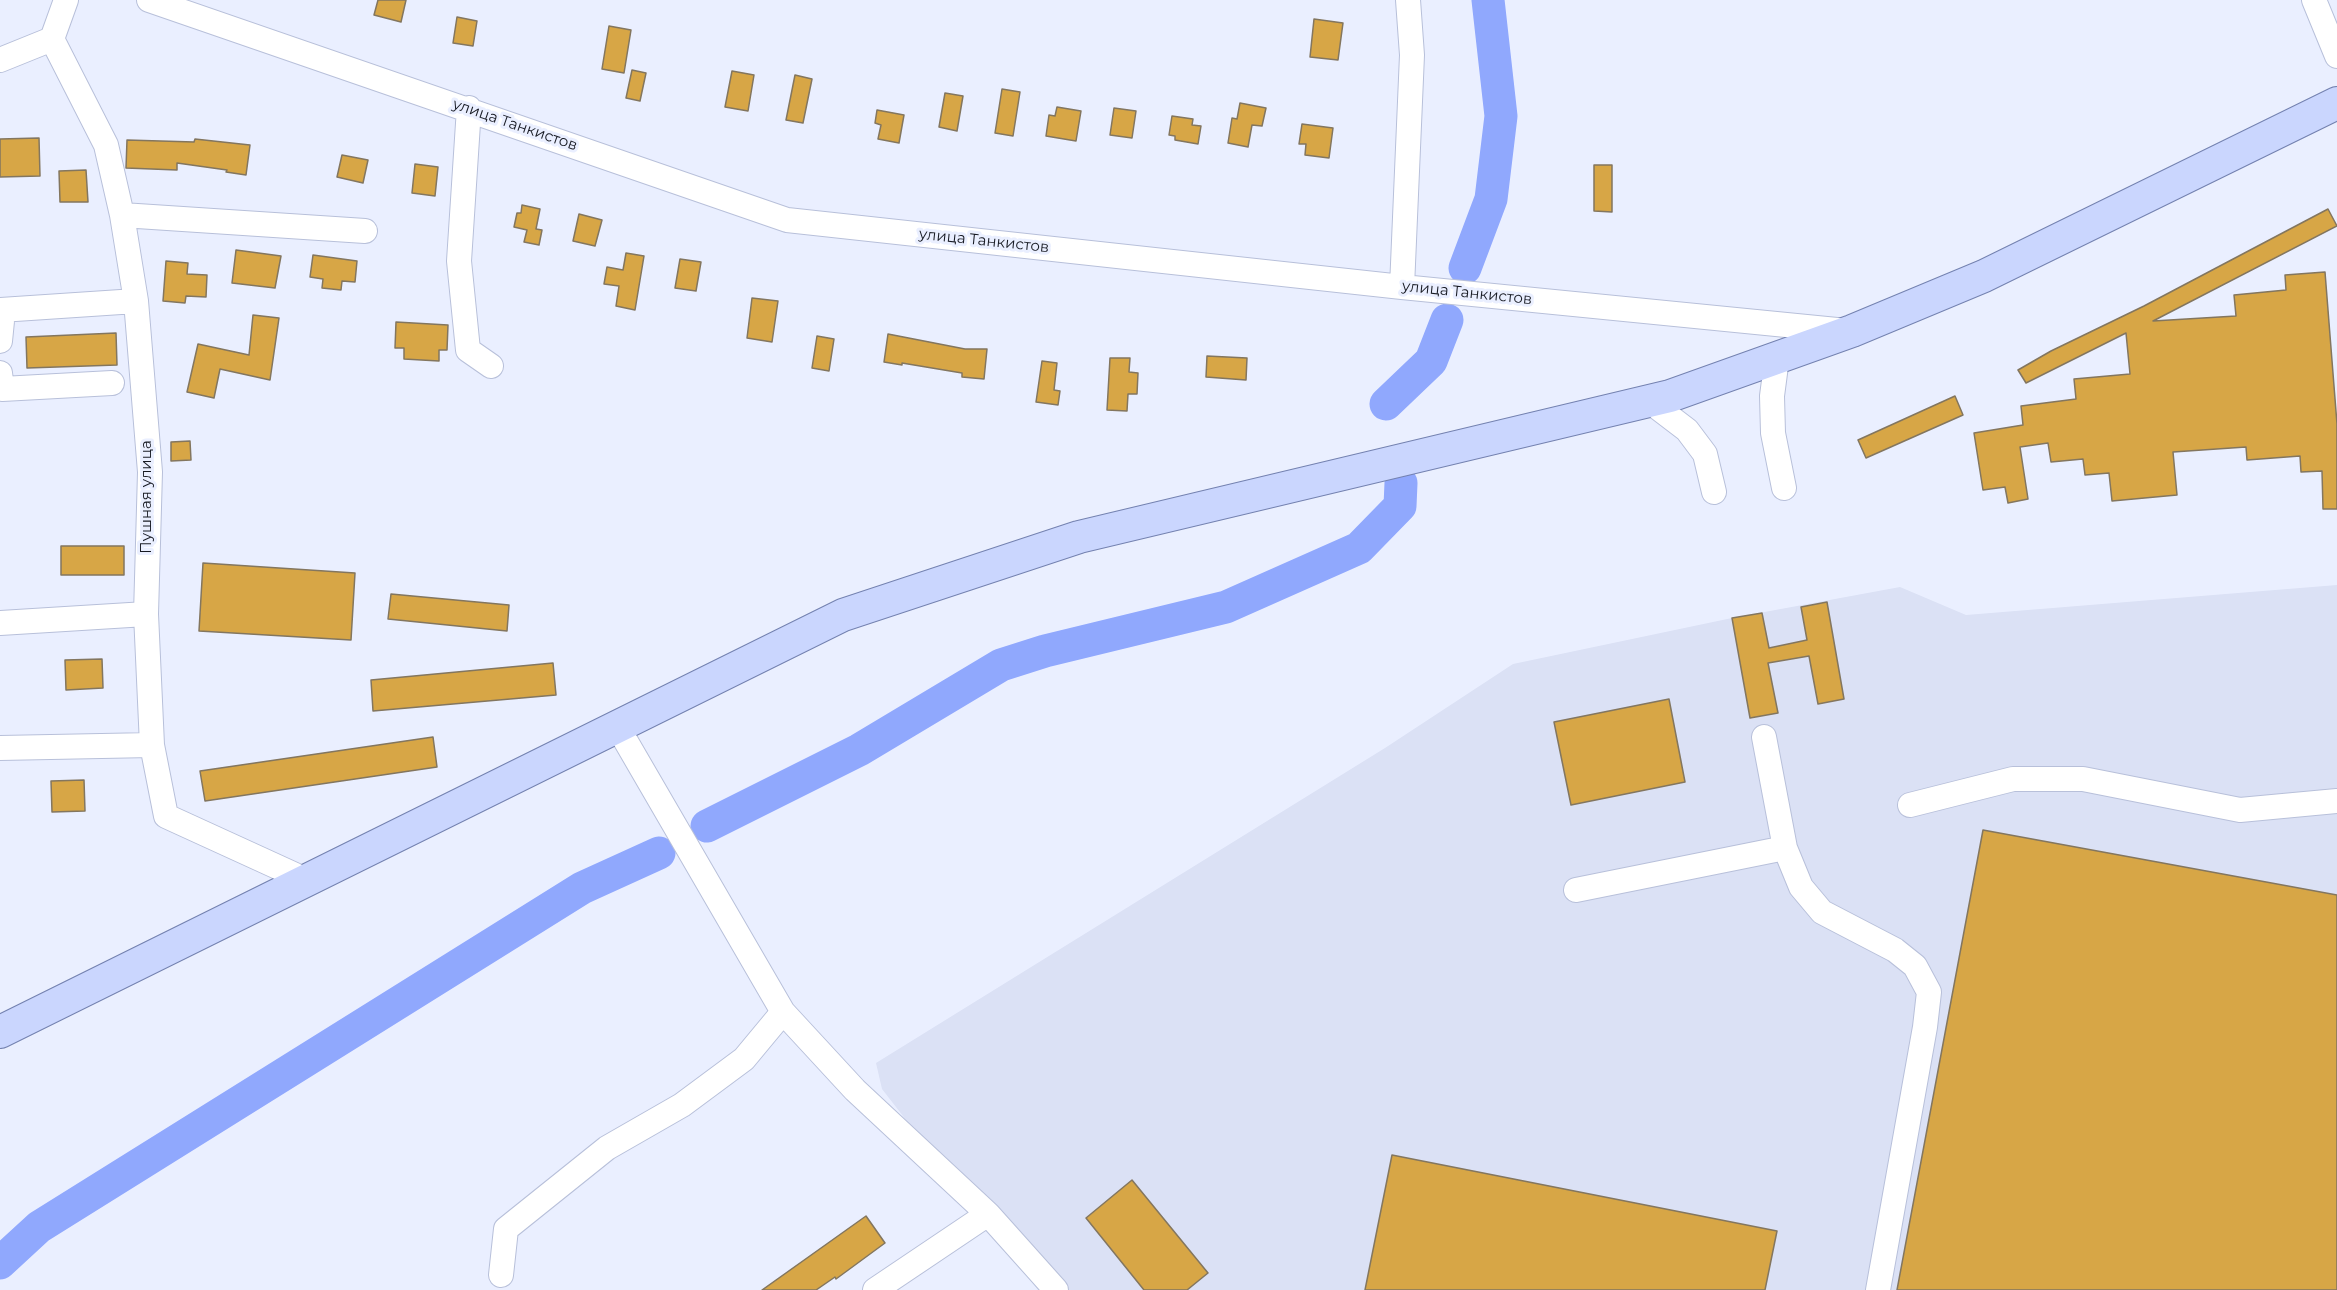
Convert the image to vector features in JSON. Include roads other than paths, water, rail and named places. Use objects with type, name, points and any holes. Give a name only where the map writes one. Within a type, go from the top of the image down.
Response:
[{"type":"main road","points":[[0,1032],[843,615],[1079,537],[1670,396],[1852,331],[1984,276],[2337,103]]},
{"type":"street","points":[[0,60],[52,39],[66,0]]},
{"type":"street","name":"улица Танкистов","points":[[149,0],[469,108],[787,220],[1402,287],[1852,331]]},
{"type":"street","points":[[1402,287],[1412,55],[1408,0]]},
{"type":"street","points":[[2313,0],[2337,56]]},
{"type":"street","name":"Пушная улица","points":[[52,39],[106,145],[122,215],[136,301],[150,472],[146,614],[152,745],[166,816],[306,880]]},
{"type":"street","points":[[469,108],[459,261],[468,350],[491,366]]},
{"type":"street","points":[[122,215],[365,231]]},
{"type":"street","points":[[0,341],[2,311],[136,301]]},
{"type":"street","points":[[1777,358],[1772,396],[1773,434],[1784,488]]},
{"type":"street","points":[[0,373],[2,389],[112,383]]},
{"type":"street","points":[[1649,401],[1687,430],[1705,454],[1714,492]]},
{"type":"street","points":[[0,623],[146,614]]},
{"type":"street","points":[[617,726],[783,1012],[855,1090],[988,1214],[1056,1290]]},
{"type":"street","points":[[1764,737],[1785,848],[1801,887],[1822,912],[1895,950],[1915,966],[1929,992],[1925,1027],[1878,1290]]},
{"type":"street","points":[[0,748],[152,745]]},
{"type":"street","points":[[1910,805],[2013,779],[2083,778],[2240,810],[2337,801]]},
{"type":"street","points":[[1576,890],[1785,848]]},
{"type":"street","points":[[501,1275],[506,1229],[608,1148],[682,1105],[744,1059],[783,1012]]},
{"type":"street","points":[[875,1290],[988,1214]]},
{"type":"waterway","points":[[1465,268],[1491,199],[1501,116],[1488,0]]},
{"type":"waterway","points":[[1386,404],[1431,361],[1447,320]]},
{"type":"waterway","points":[[707,826],[859,750],[1001,665],[1045,651],[1226,607],[1359,548],[1400,506],[1401,483]]},
{"type":"waterway","points":[[0,1263],[39,1227],[582,888],[659,853]]}]
